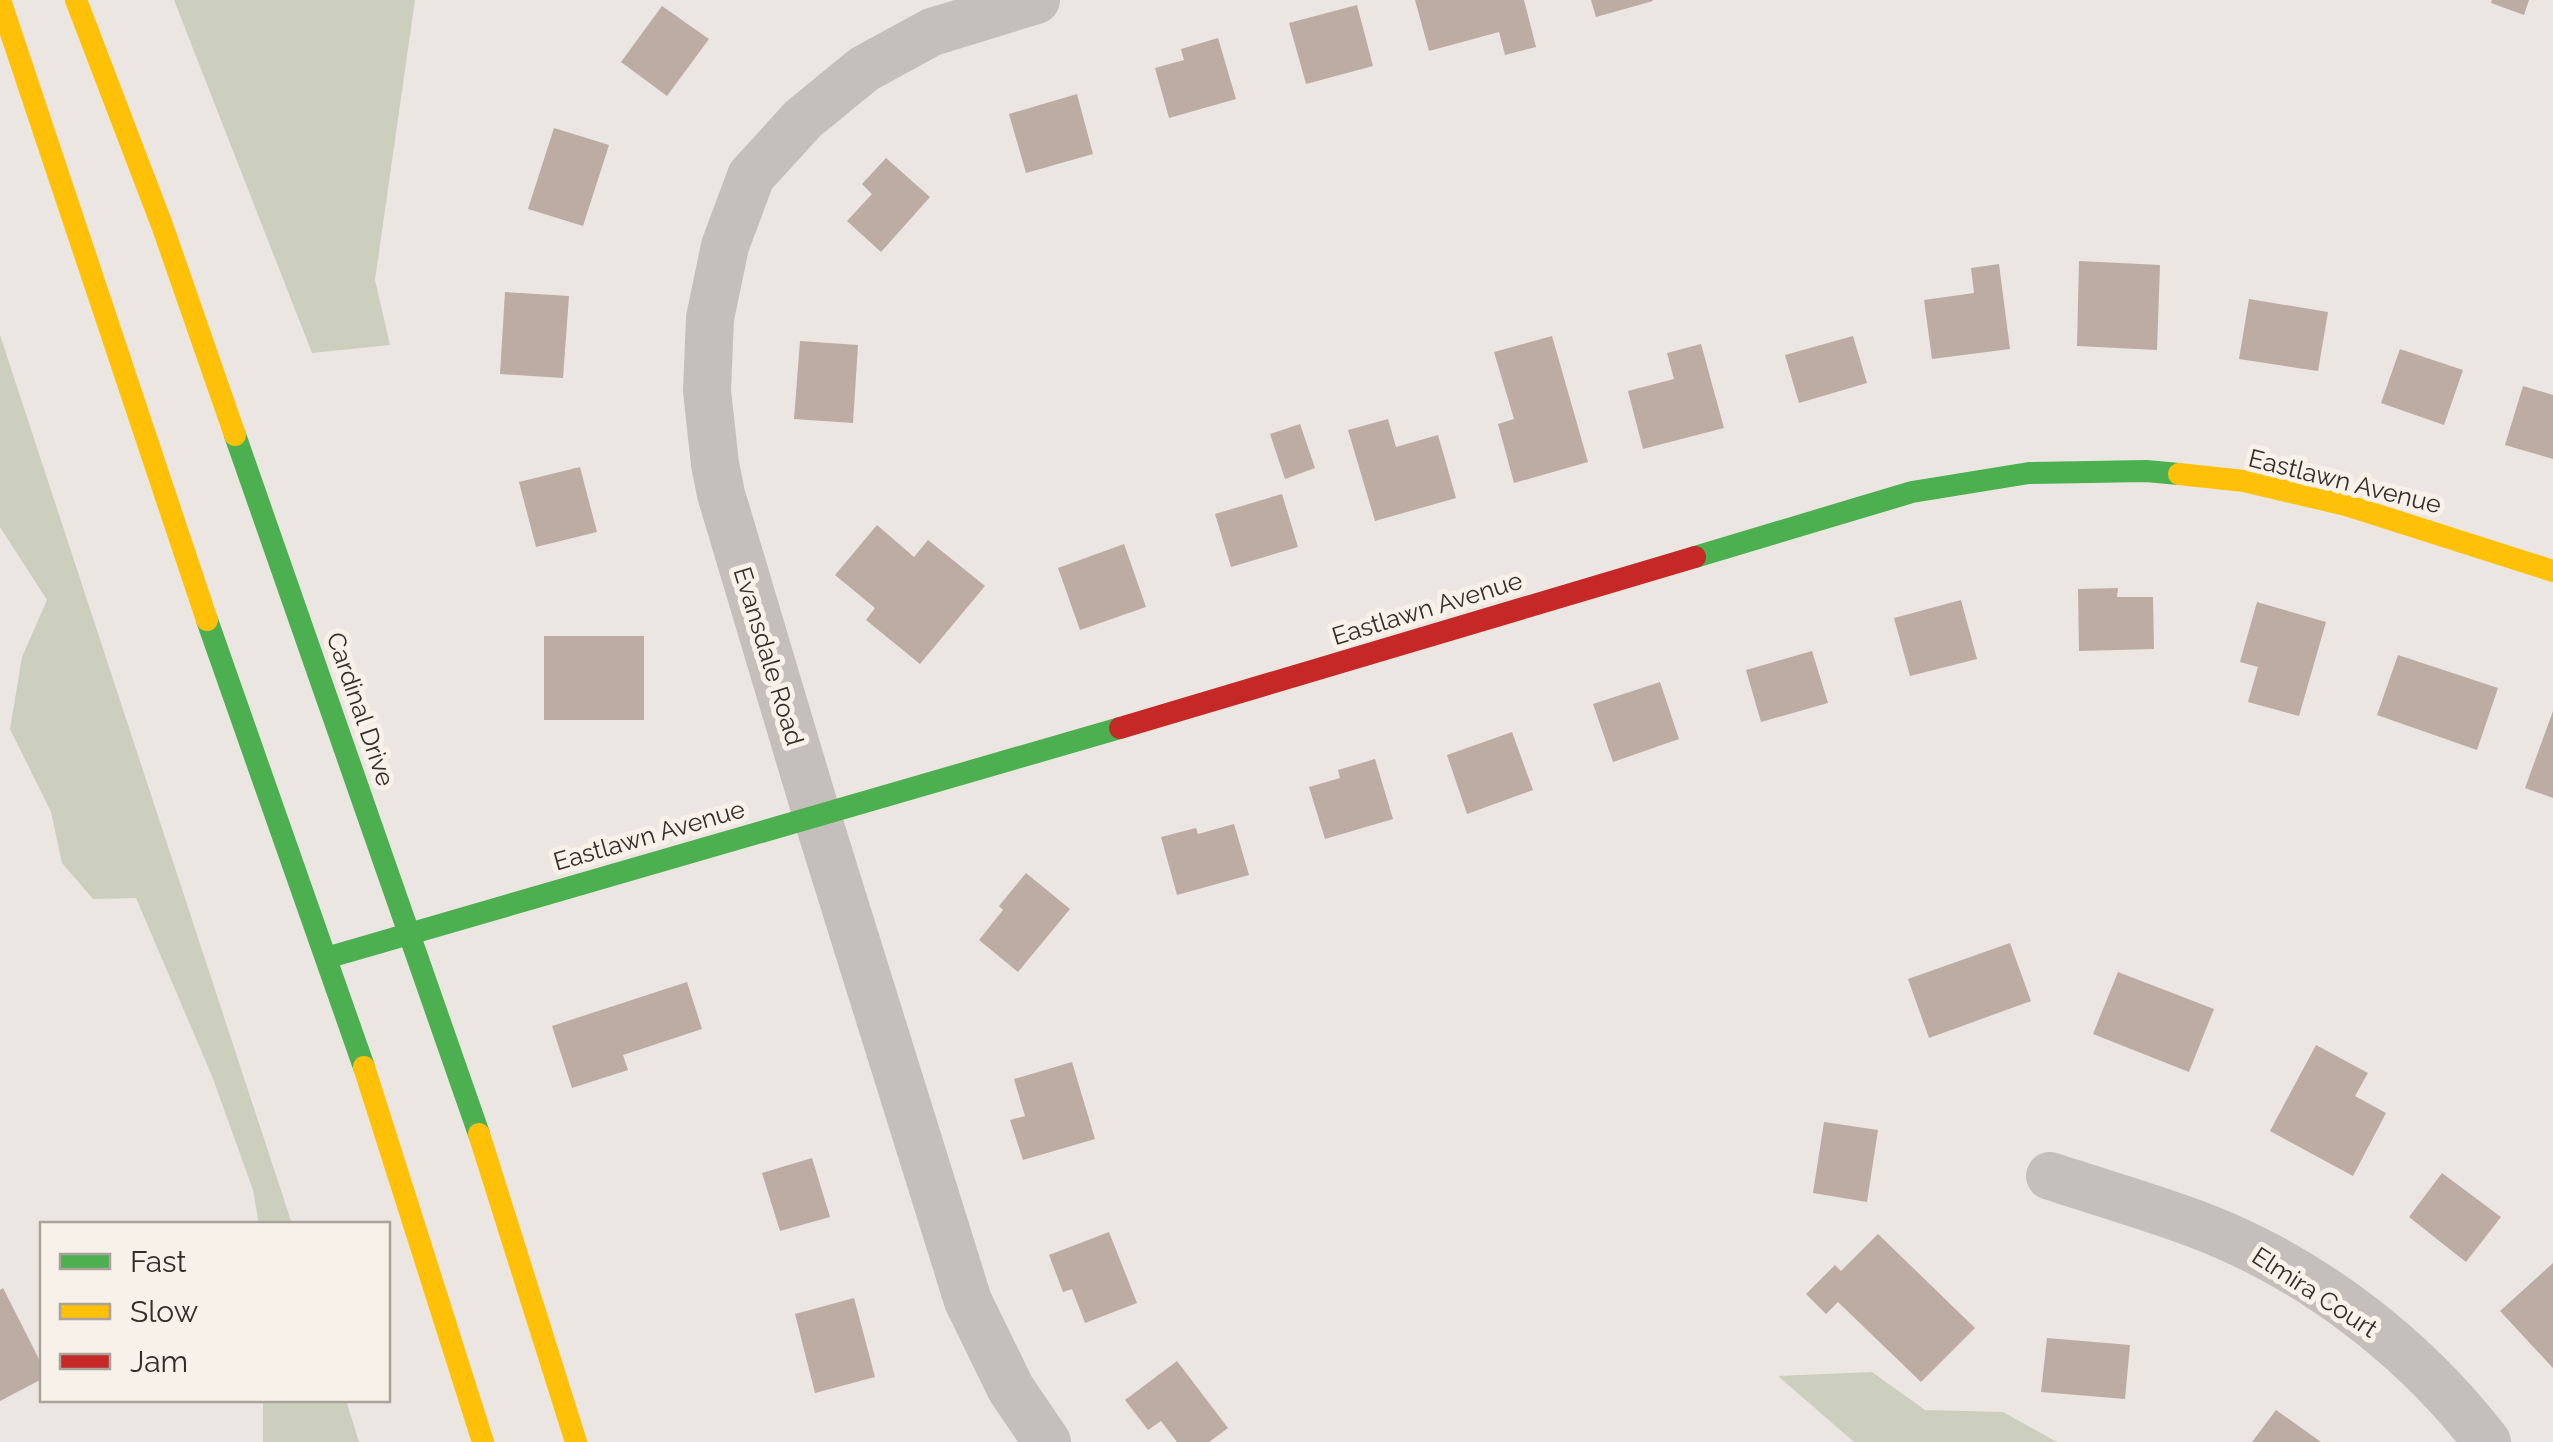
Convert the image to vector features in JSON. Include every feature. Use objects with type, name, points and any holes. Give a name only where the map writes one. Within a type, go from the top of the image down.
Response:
[{"type":"main road","points":[[0,0],[190,572],[378,1108],[483,1442]]},
{"type":"main road","name":"Cardinal Drive","points":[[76,0],[162,225],[468,1101],[576,1442]]},
{"type":"main road","name":"Eastlawn Avenue","points":[[326,958],[1912,492],[2028,474],[2146,471],[2244,481],[2346,505],[2553,571]]},
{"type":"street","name":"Evansdale Road","points":[[1036,0],[932,32],[864,69],[803,118],[751,176],[724,246],[710,318],[706,391],[721,494],[816,816],[968,1301],[1011,1390],[1048,1442]]},
{"type":"street","name":"Elmira Court","points":[[2050,1176],[2198,1225],[2276,1262],[2348,1307],[2415,1361],[2487,1442]]},
{"type":"green space","points":[[174,0],[415,0],[375,280],[390,345],[312,353]]},
{"type":"green space","points":[[0,335],[291,1222],[259,1222],[253,1190],[212,1076],[136,898],[93,899],[62,863],[51,812],[10,729],[22,657],[47,600],[0,527]]},
{"type":"green space","points":[[1872,1372],[1925,1410],[2003,1412],[2057,1442],[1854,1442],[1778,1376]]},
{"type":"green space","points":[[263,1402],[347,1402],[359,1442],[263,1442]]},
{"type":"building","points":[[1415,0],[1524,0],[1536,47],[1505,55],[1499,32],[1429,51]]},
{"type":"building","points":[[1591,0],[1652,0],[1653,1],[1596,17]]},
{"type":"building","points":[[2529,0],[2524,15],[2491,3]]},
{"type":"building","points":[[1357,5],[1373,66],[1306,84],[1289,23]]},
{"type":"building","points":[[662,6],[709,39],[667,96],[621,62]]},
{"type":"building","points":[[1218,38],[1236,99],[1169,118],[1155,68],[1184,60],[1181,49]]},
{"type":"building","points":[[1077,94],[1093,154],[1026,173],[1009,114]]},
{"type":"building","points":[[554,128],[609,145],[583,226],[528,209]]},
{"type":"building","points":[[886,158],[930,197],[881,252],[847,221],[872,194],[862,184]]},
{"type":"building","points":[[2079,261],[2160,265],[2157,350],[2077,346]]},
{"type":"building","points":[[1999,264],[2010,349],[1932,359],[1924,300],[1974,293],[1971,268]]},
{"type":"building","points":[[505,292],[569,296],[563,378],[500,374]]},
{"type":"building","points":[[2249,299],[2328,312],[2318,371],[2239,359]]},
{"type":"building","points":[[1552,336],[1588,462],[1514,483],[1498,424],[1514,419],[1494,352]]},
{"type":"building","points":[[1853,336],[1867,383],[1799,403],[1785,355]]},
{"type":"building","points":[[800,341],[858,345],[853,423],[794,419]]},
{"type":"building","points":[[1701,344],[1724,428],[1643,449],[1628,391],[1674,379],[1667,353]]},
{"type":"building","points":[[2400,349],[2463,370],[2444,425],[2381,403]]},
{"type":"building","points":[[2523,386],[2553,395],[2553,459],[2505,445]]},
{"type":"building","points":[[1388,419],[1396,447],[1438,435],[1456,498],[1375,521],[1348,430]]},
{"type":"building","points":[[1300,424],[1315,468],[1285,479],[1270,434]]},
{"type":"building","points":[[580,467],[597,532],[536,547],[519,482]]},
{"type":"building","points":[[1282,494],[1298,547],[1231,567],[1215,514]]},
{"type":"building","points":[[877,525],[914,557],[928,540],[985,586],[920,664],[866,620],[875,608],[835,575]]},
{"type":"building","points":[[1124,544],[1146,607],[1080,630],[1058,568]]},
{"type":"building","points":[[2118,588],[2117,597],[2153,597],[2154,649],[2079,651],[2078,589]]},
{"type":"building","points":[[1961,600],[1977,659],[1910,676],[1894,618]]},
{"type":"building","points":[[2257,602],[2326,622],[2299,716],[2248,702],[2258,667],[2240,662]]},
{"type":"building","points":[[544,636],[644,636],[644,720],[544,720]]},
{"type":"building","points":[[1812,651],[1828,703],[1761,722],[1746,670]]},
{"type":"building","points":[[2398,655],[2498,688],[2477,750],[2377,715]]},
{"type":"building","points":[[1660,682],[1679,739],[1613,762],[1593,704]]},
{"type":"building","points":[[2553,711],[2553,798],[2525,788]]},
{"type":"building","points":[[1512,732],[1533,790],[1467,814],[1447,755]]},
{"type":"building","points":[[1375,759],[1393,819],[1325,839],[1309,787],[1340,778],[1338,770]]},
{"type":"building","points":[[1234,824],[1249,875],[1177,895],[1161,837],[1196,828],[1198,834]]},
{"type":"building","points":[[1026,873],[1070,909],[1018,972],[979,940],[1003,910],[999,906]]},
{"type":"building","points":[[2010,943],[2031,1001],[1929,1038],[1908,979]]},
{"type":"building","points":[[2118,972],[2214,1009],[2189,1072],[2093,1034]]},
{"type":"building","points":[[687,982],[702,1029],[623,1055],[628,1070],[572,1088],[552,1026]]},
{"type":"building","points":[[2316,1045],[2368,1073],[2355,1096],[2386,1113],[2353,1176],[2270,1131]]},
{"type":"building","points":[[1072,1062],[1095,1139],[1023,1160],[1010,1120],[1025,1116],[1014,1079]]},
{"type":"building","points":[[1824,1122],[1878,1130],[1867,1202],[1813,1193]]},
{"type":"building","points":[[812,1158],[830,1217],[780,1231],[762,1173]]},
{"type":"building","points":[[2442,1173],[2501,1217],[2466,1262],[2409,1217]]},
{"type":"building","points":[[1109,1232],[1137,1303],[1085,1323],[1072,1289],[1063,1292],[1049,1255]]},
{"type":"building","points":[[1878,1234],[1975,1328],[1921,1382],[1838,1302],[1826,1314],[1806,1294],[1835,1265],[1841,1271]]},
{"type":"building","points":[[2553,1263],[2553,1368],[2500,1311]]},
{"type":"building","points":[[3,1288],[40,1361],[40,1380],[0,1401]]},
{"type":"building","points":[[854,1298],[875,1377],[815,1393],[795,1314]]},
{"type":"building","points":[[2047,1338],[2130,1345],[2125,1399],[2041,1392]]},
{"type":"building","points":[[1177,1361],[1228,1428],[1209,1442],[1177,1442],[1161,1421],[1148,1430],[1125,1400]]},
{"type":"building","points":[[2276,1410],[2321,1442],[2252,1442]]},
{"type":"traffic: fast","points":[[235,435],[479,1134]]},
{"type":"traffic: fast","points":[[1695,557],[1912,492],[2029,473],[2179,474]]},
{"type":"traffic: fast","points":[[207,620],[364,1067]]},
{"type":"traffic: fast","points":[[326,958],[1120,728]]},
{"type":"traffic: slow","points":[[0,0],[207,620]]},
{"type":"traffic: slow","points":[[76,0],[162,225],[235,435]]},
{"type":"traffic: slow","points":[[2179,474],[2244,481],[2346,505],[2553,571]]},
{"type":"traffic: slow","points":[[364,1067],[483,1442]]},
{"type":"traffic: slow","points":[[479,1134],[576,1442]]},
{"type":"traffic: jam","points":[[1120,728],[1695,557]]}]
